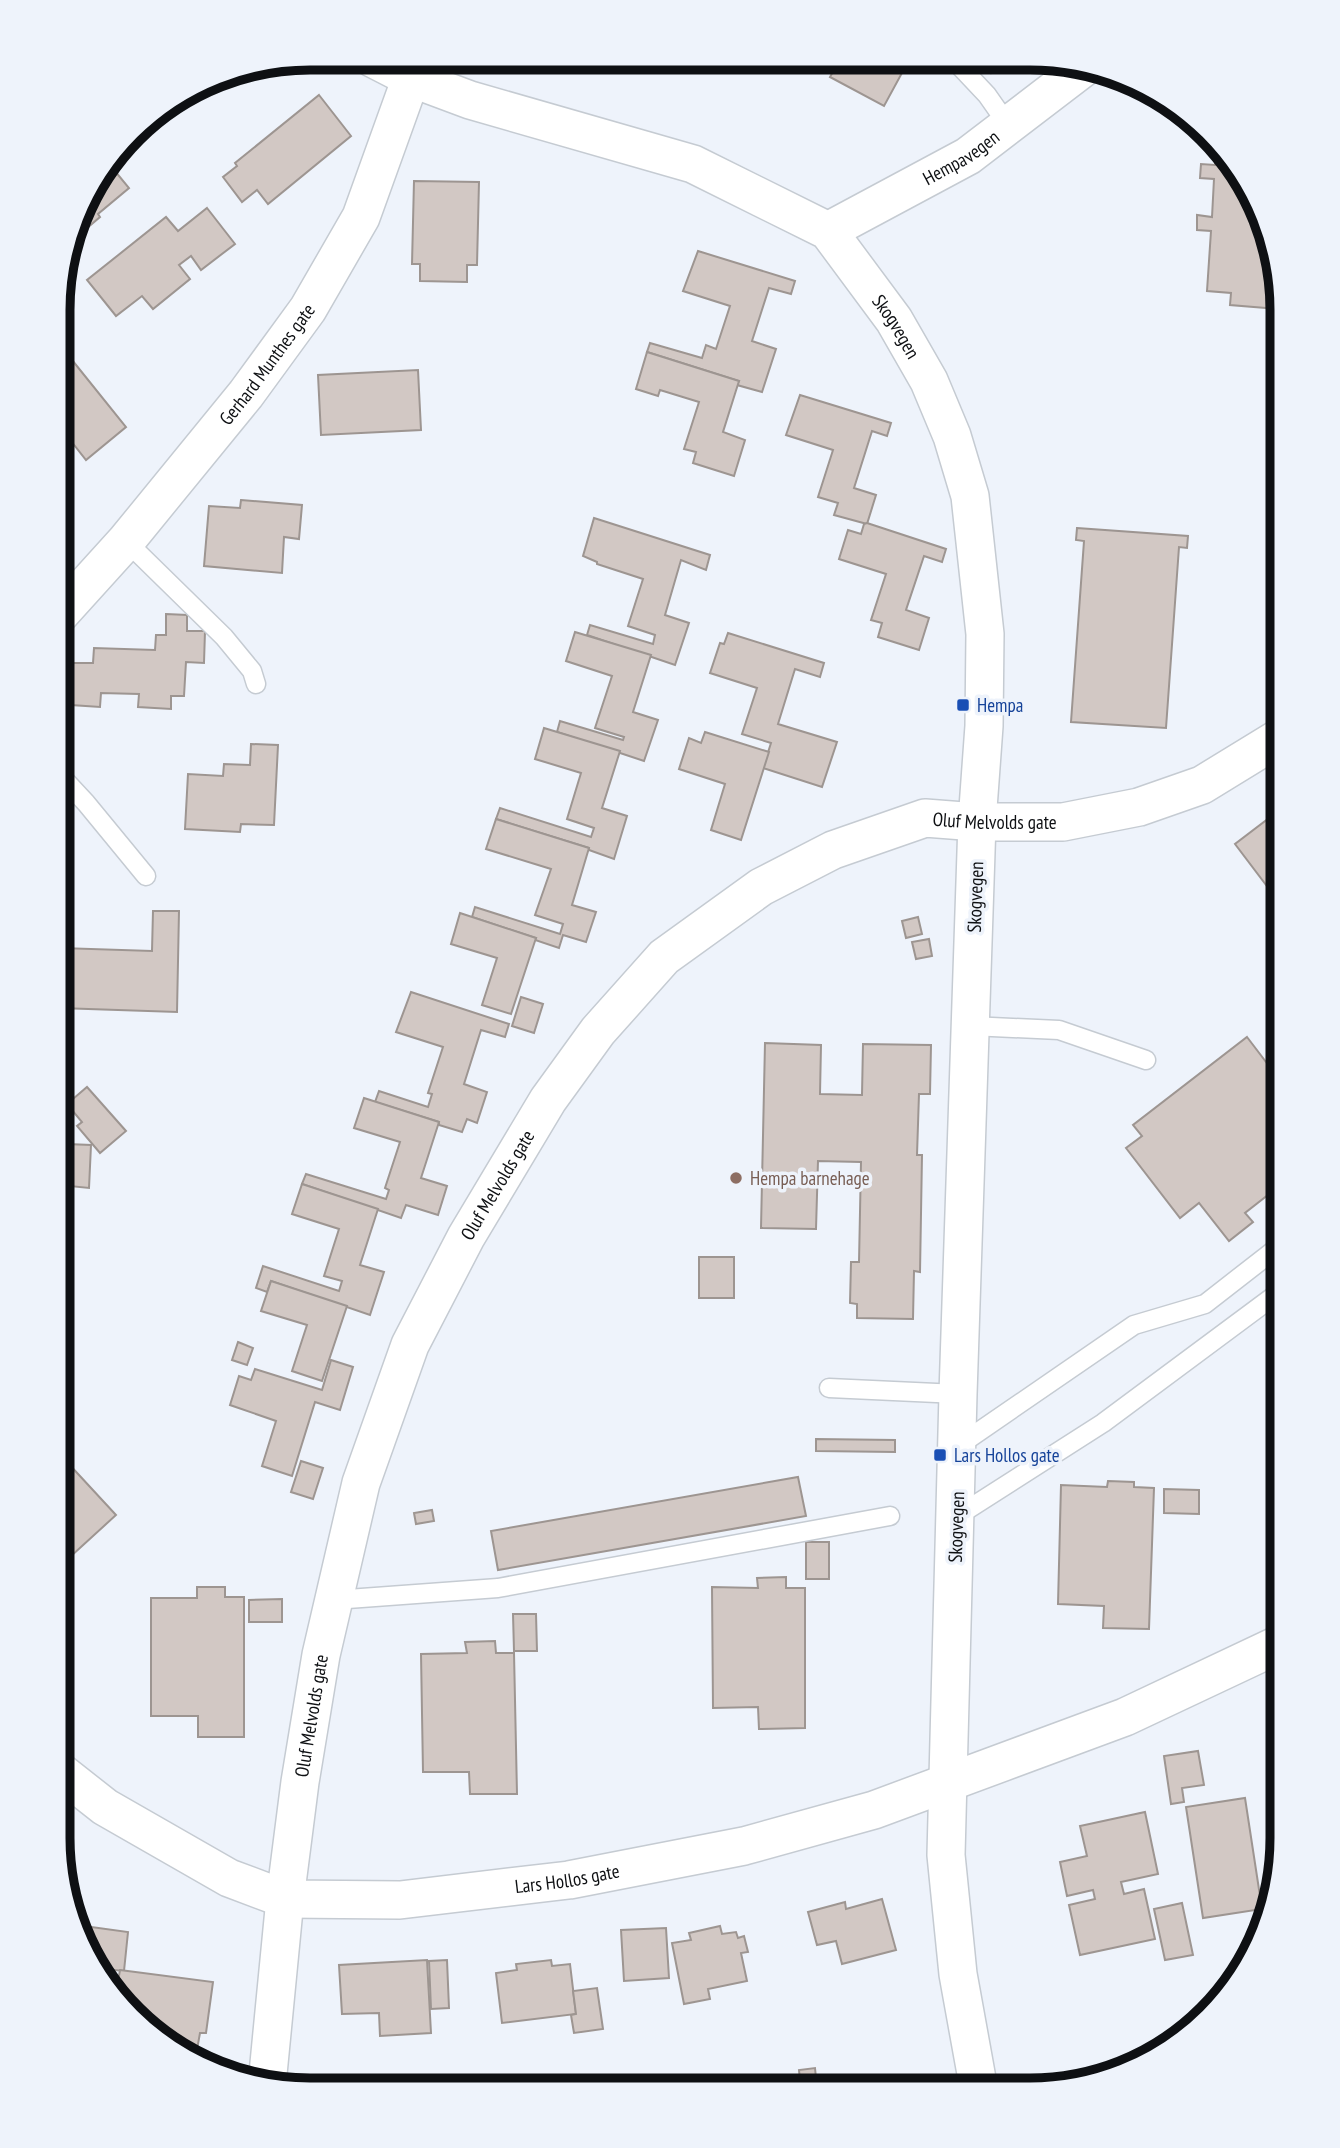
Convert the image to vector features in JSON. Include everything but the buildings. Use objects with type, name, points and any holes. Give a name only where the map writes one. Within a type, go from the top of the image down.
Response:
[{"type":"street","name":"Skogvegen","points":[[395,70],[470,100],[693,163],[828,231],[894,320],[929,381],[952,436],[970,496],[985,634],[984,726],[977,822],[946,1855],[958,1974],[977,2078]]},
{"type":"street","name":"Hempavegen","points":[[828,231],[968,156],[1074,75]]},
{"type":"street","name":"Gerhard Munthes gate","points":[[70,603],[126,541],[246,394],[308,309],[361,217],[411,78]]},
{"type":"street","name":"Oluf Melvolds gate","points":[[268,2074],[285,1899],[317,1681],[361,1483],[410,1345],[466,1237],[548,1100],[598,1031],[664,957],[761,887],[833,850],[925,818],[977,822],[1063,822],[1139,807],[1202,785],[1270,754]]},
{"type":"street","name":"Lars Hollos gate","points":[[70,1779],[105,1807],[218,1871],[285,1899],[400,1900],[569,1880],[744,1846],[874,1810],[1125,1717],[1269,1649]]},
{"type":"lane","points":[[963,70],[987,95],[1008,125]]},
{"type":"lane","points":[[126,541],[224,637],[252,671],[256,684]]},
{"type":"lane","points":[[70,786],[146,876]]},
{"type":"lane","points":[[971,1026],[1059,1030],[1146,1060]]},
{"type":"lane","points":[[958,1446],[1134,1325],[1205,1304],[1269,1254]]},
{"type":"lane","points":[[956,1517],[1103,1423],[1269,1299]]},
{"type":"lane","points":[[830,1388],[958,1394]]},
{"type":"lane","points":[[334,1600],[498,1588],[890,1516]]},
{"type":"place","name":"Hempa","points":[[963,705]]},
{"type":"place","name":"Hempa barnehage","points":[[736,1178]]},
{"type":"place","name":"Lars Hollos gate","points":[[940,1455]]}]
